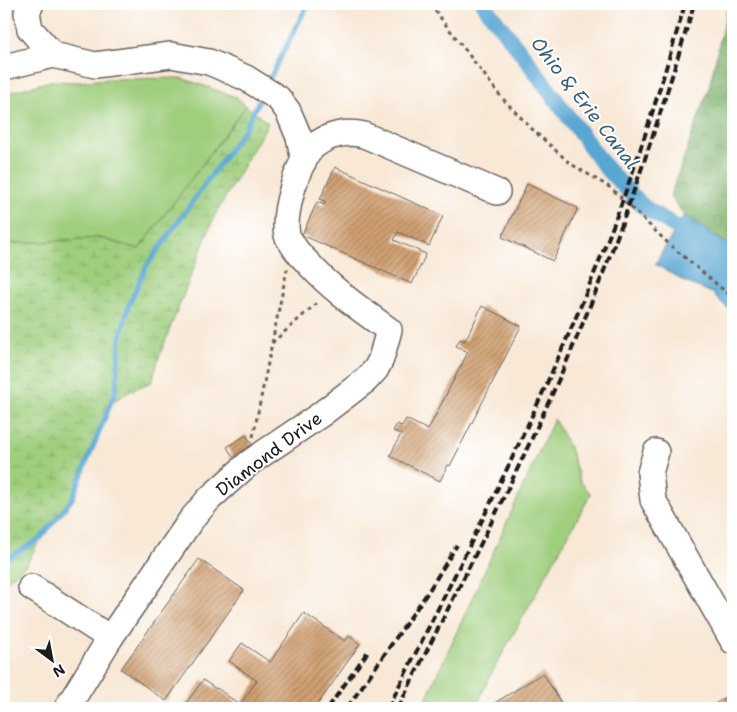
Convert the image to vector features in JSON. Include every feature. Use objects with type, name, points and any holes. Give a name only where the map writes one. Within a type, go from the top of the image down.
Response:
[{"type":"street","points":[[30,4],[26,12],[30,29],[53,55]]},
{"type":"street","points":[[4,66],[53,55],[95,65],[171,54],[209,62],[253,82],[278,98],[288,111],[299,137],[304,161]]},
{"type":"street","points":[[333,289],[294,247],[287,235],[286,223],[288,201],[304,161],[316,145],[331,136],[353,133],[364,135],[497,192]]},
{"type":"street","name":"Diamond Drive","points":[[67,708],[110,638],[191,520],[209,499],[249,464],[320,416],[376,370],[382,360],[389,330],[333,289]]},
{"type":"street","points":[[656,452],[650,473],[653,500],[733,641]]},
{"type":"street","points":[[31,587],[110,638]]},
{"type":"path","points":[[430,4],[516,113],[572,164],[610,188],[670,245],[733,298]]},
{"type":"path","points":[[261,440],[253,438],[288,265]]},
{"type":"path","points":[[272,343],[333,289]]},
{"type":"green space","points":[[728,4],[733,4],[733,148],[728,168],[733,188],[733,248],[684,215],[670,196],[709,88]]},
{"type":"green space","points":[[181,78],[236,97],[246,106],[139,249],[99,238],[4,244],[4,94],[51,81],[78,82],[109,79]]},
{"type":"green space","points":[[246,106],[268,123],[214,217],[159,357],[152,382],[132,390],[111,403],[72,499],[40,539],[27,564],[4,583],[4,244],[99,238],[139,249]]},
{"type":"green space","points":[[554,419],[570,448],[580,481],[591,494],[489,678],[476,708],[422,708]]},
{"type":"water","points":[[684,215],[733,248],[733,314],[712,293],[685,282],[655,264]]},
{"type":"building","points":[[335,167],[443,216],[429,246],[398,232],[394,240],[426,254],[412,284],[302,235],[317,202],[324,205],[326,202],[320,199]]},
{"type":"building","points":[[527,184],[578,208],[553,261],[502,237]]},
{"type":"building","points":[[482,306],[521,326],[450,466],[448,465],[440,481],[390,456],[401,434],[393,431],[397,424],[402,426],[406,419],[428,430],[468,352],[456,346],[460,339],[465,341]]},
{"type":"building","points":[[246,435],[256,451],[236,462],[227,447]]},
{"type":"building","points":[[199,559],[244,590],[166,701],[121,669]]},
{"type":"building","points":[[304,613],[345,641],[349,636],[360,644],[315,708],[188,708],[184,706],[203,680],[240,705],[257,681],[229,661],[242,643],[270,662]]},
{"type":"building","points":[[543,673],[564,708],[491,708],[490,706]]},
{"type":"building","points":[[733,693],[733,708],[708,708]]},
{"type":"waterway","points":[[268,82],[308,4]]},
{"type":"waterway","name":"Ohio & Erie Canal","points":[[483,4],[606,168],[644,207],[694,238]]},
{"type":"waterway","points":[[4,560],[40,539],[72,499],[116,390],[120,340],[128,307],[146,267],[245,128],[262,95]]},
{"type":"railway","points":[[388,708],[501,481],[580,308],[616,219],[685,4]]},
{"type":"railway","points":[[398,708],[520,463],[566,363],[617,237],[645,160],[694,4]]},
{"type":"railway","points":[[347,708],[428,592],[457,545]]},
{"type":"railway","points":[[328,708],[369,650]]}]
